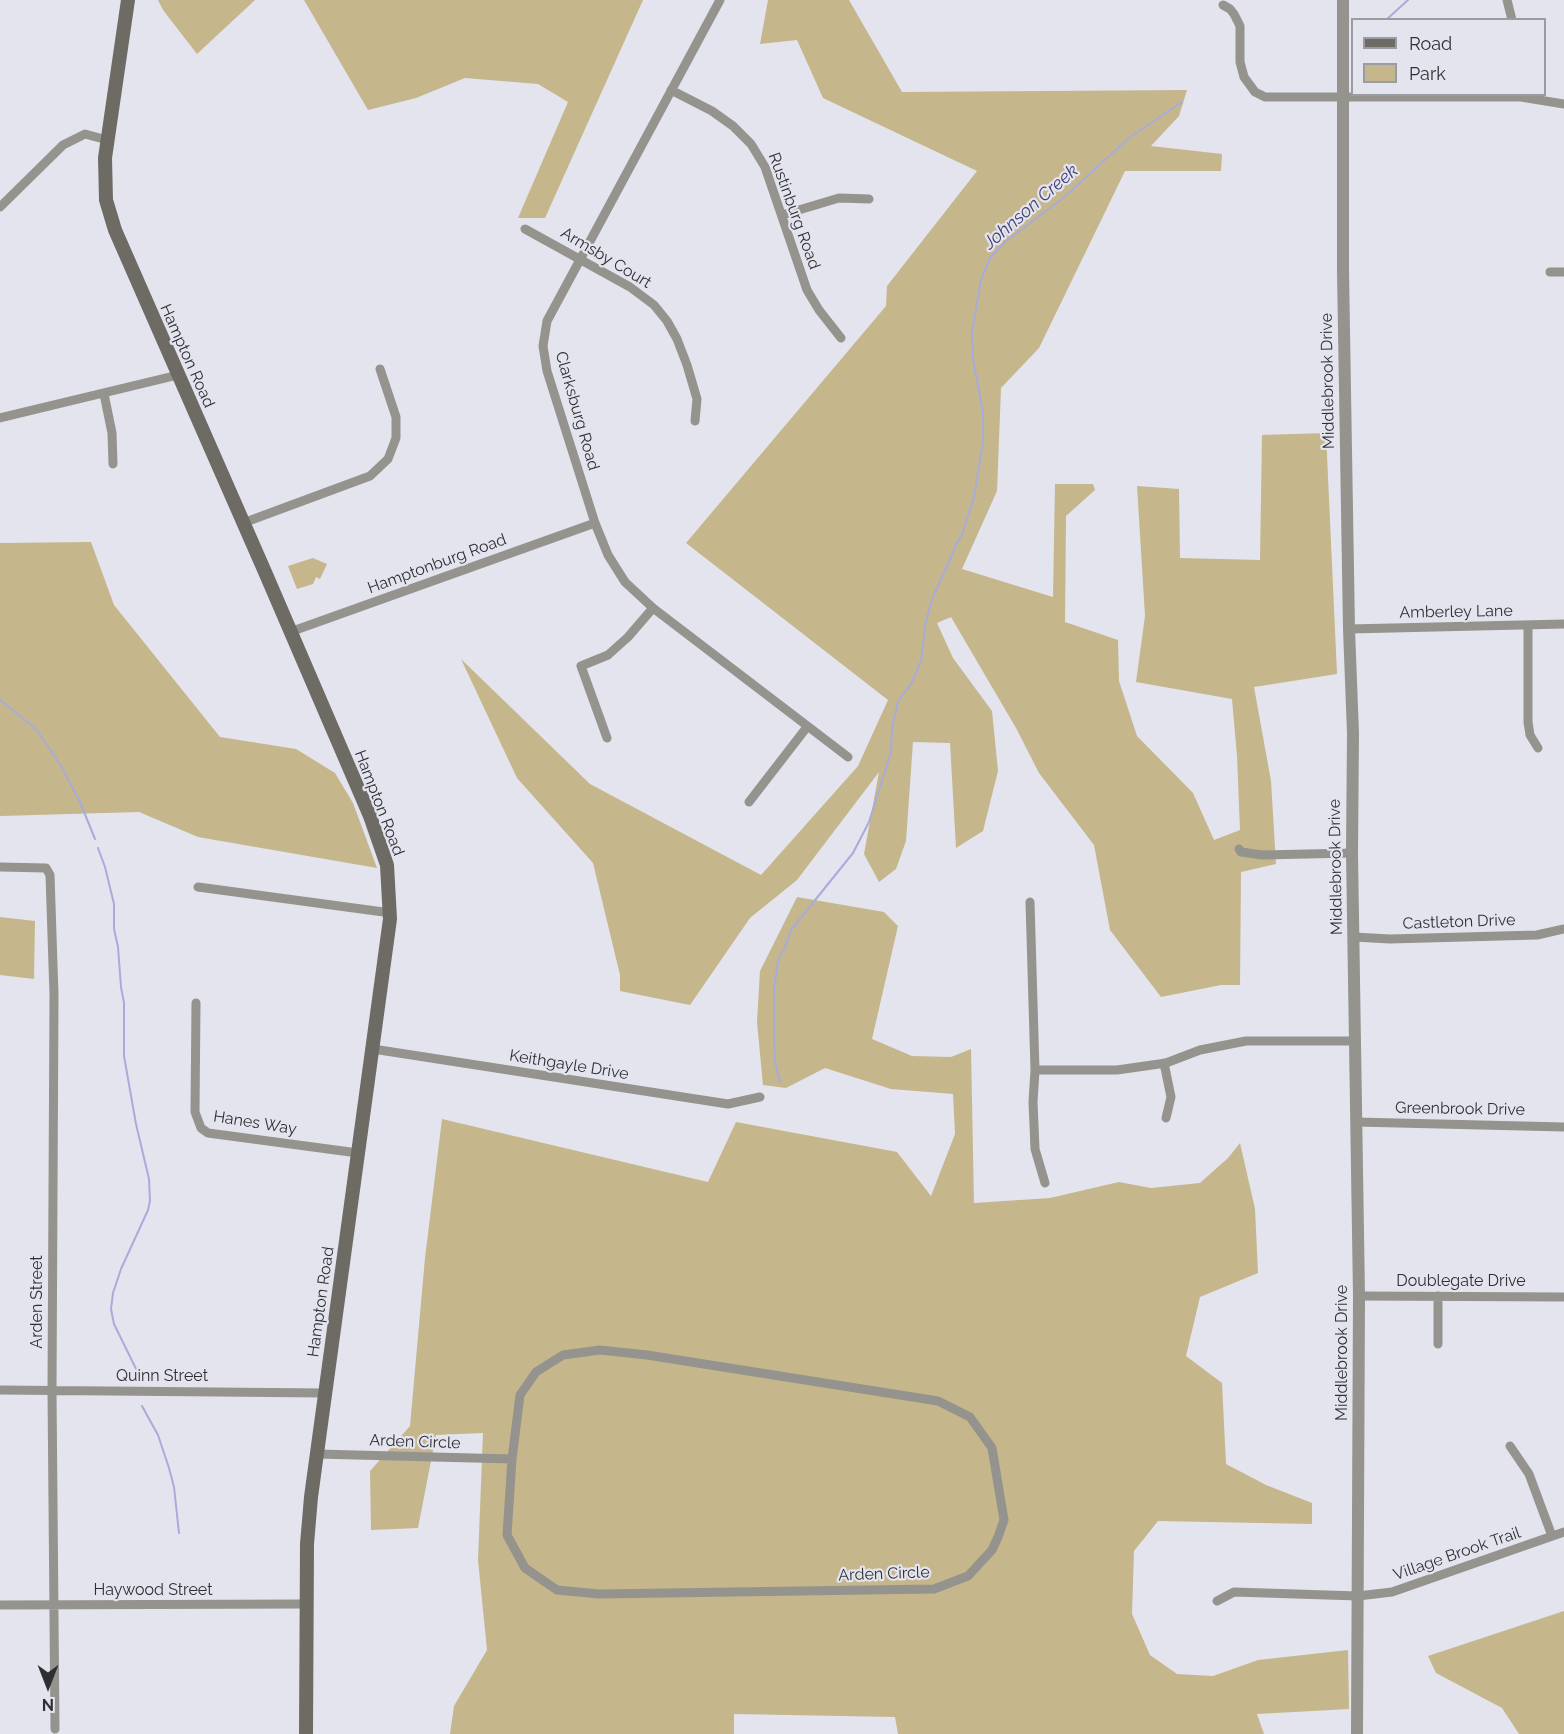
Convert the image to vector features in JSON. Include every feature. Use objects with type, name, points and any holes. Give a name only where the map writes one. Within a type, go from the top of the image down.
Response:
[{"type":"main road","name":"Hampton Road","points":[[128,0],[105,158],[106,200],[115,230],[361,796],[387,865],[391,913],[325,1393],[307,1544],[306,1734]]},
{"type":"street","name":"Clarksburg Road","points":[[720,0],[547,321],[543,345],[547,370],[595,523],[608,555],[625,582],[653,608],[848,757]]},
{"type":"street","name":"Middlebrook Drive","points":[[1343,0],[1342,97],[1349,629],[1353,734],[1352,853],[1359,1296],[1357,1734]]},
{"type":"street","points":[[1507,0],[1512,18]]},
{"type":"street","points":[[1223,5],[1230,9],[1240,26],[1241,72],[1255,92],[1271,98],[1521,96],[1564,104]]},
{"type":"street","name":"Rustinburg Road","points":[[671,90],[712,111],[733,126],[751,144],[765,167],[807,290],[819,310],[842,339]]},
{"type":"street","points":[[0,207],[63,144],[85,134],[107,140]]},
{"type":"street","points":[[782,215],[838,198],[868,199]]},
{"type":"street","name":"Armsby Court","points":[[525,229],[630,287],[654,305],[668,321],[677,339],[697,399],[695,421]]},
{"type":"street","points":[[1550,272],[1564,272]]},
{"type":"street","points":[[243,523],[370,476],[388,459],[396,438],[396,417],[380,369]]},
{"type":"street","points":[[0,418],[178,375]]},
{"type":"street","points":[[104,394],[112,433],[113,464]]},
{"type":"street","name":"Hamptonburg Road","points":[[290,632],[595,523]]},
{"type":"street","points":[[607,738],[581,666],[608,655],[628,637],[653,608]]},
{"type":"street","name":"Amberley Lane","points":[[1349,629],[1564,624]]},
{"type":"street","points":[[1528,626],[1528,723],[1530,735],[1538,748]]},
{"type":"street","points":[[750,802],[807,727]]},
{"type":"street","points":[[1239,849],[1241,852],[1262,855],[1352,853]]},
{"type":"street","name":"Arden Street","points":[[0,867],[46,868],[50,874],[54,995],[52,1390],[55,1729]]},
{"type":"street","points":[[198,887],[391,913]]},
{"type":"street","points":[[1030,902],[1035,1149],[1046,1183]]},
{"type":"street","name":"Castleton Drive","points":[[1354,937],[1390,939],[1538,935],[1564,928]]},
{"type":"street","name":"Hanes Way","points":[[196,1003],[195,1112],[201,1128],[208,1133],[358,1153]]},
{"type":"street","points":[[1035,1070],[1117,1070],[1164,1063],[1200,1050],[1246,1041],[1355,1041]]},
{"type":"street","name":"Keithgayle Drive","points":[[373,1049],[728,1104],[760,1097]]},
{"type":"street","points":[[1164,1063],[1171,1097],[1167,1118]]},
{"type":"street","name":"Greenbrook Drive","points":[[1356,1122],[1564,1126]]},
{"type":"street","name":"Doublegate Drive","points":[[1359,1296],[1564,1297]]},
{"type":"street","points":[[1438,1296],[1438,1344]]},
{"type":"street","name":"Arden Circle","points":[[600,1350],[647,1355],[938,1401],[970,1418],[992,1448],[1004,1520],[992,1550],[968,1576],[934,1589],[599,1594],[557,1590],[525,1568],[507,1535],[512,1459],[520,1395],[536,1372],[563,1355],[600,1350]]},
{"type":"street","name":"Quinn Street","points":[[0,1390],[325,1393]]},
{"type":"street","points":[[1510,1446],[1529,1474],[1552,1536]]},
{"type":"street","name":"Arden Circle","points":[[317,1454],[512,1459]]},
{"type":"street","name":"Village Brook Trail","points":[[1217,1601],[1234,1593],[1358,1596],[1392,1593],[1564,1532]]},
{"type":"street","name":"Haywood Street","points":[[0,1605],[306,1604]]},
{"type":"green space","points":[[158,0],[255,0],[197,54],[163,10]]},
{"type":"green space","points":[[304,0],[643,0],[545,218],[518,218],[568,102],[538,84],[465,78],[416,98],[368,110]]},
{"type":"green space","points":[[768,0],[849,0],[902,92],[1187,90],[1179,116],[1151,146],[1222,154],[1221,171],[1125,171],[1039,348],[1001,388],[997,491],[962,569],[1053,597],[1055,484],[1093,484],[1095,490],[1066,516],[1065,622],[1118,640],[1119,681],[1137,736],[1193,793],[1214,840],[1240,830],[1232,699],[1136,682],[1145,616],[1137,486],[1179,489],[1180,558],[1260,560],[1262,435],[1326,433],[1337,674],[1254,687],[1271,781],[1276,864],[1241,872],[1240,985],[1221,985],[1161,997],[1110,930],[1094,845],[1039,773],[1016,728],[951,617],[937,623],[953,658],[992,711],[998,771],[983,831],[956,848],[950,743],[913,742],[906,841],[896,869],[879,882],[864,854],[879,772],[797,880],[750,918],[690,1005],[620,991],[620,975],[593,863],[517,778],[461,659],[590,784],[761,875],[858,766],[888,700],[686,543],[886,306],[887,286],[977,171],[823,98],[797,40],[760,44]]},
{"type":"green space","points":[[91,542],[114,605],[220,737],[296,749],[335,773],[353,803],[377,868],[198,837],[139,812],[0,816],[0,543]]},
{"type":"green space","points":[[313,558],[327,564],[320,579],[316,577],[313,584],[297,589],[288,566]]},
{"type":"green space","points":[[797,897],[884,912],[898,926],[872,1039],[912,1056],[951,1057],[971,1049],[974,1203],[1050,1198],[1119,1182],[1151,1188],[1200,1183],[1228,1158],[1240,1143],[1255,1209],[1258,1273],[1200,1297],[1186,1356],[1222,1383],[1226,1464],[1266,1485],[1312,1503],[1312,1524],[1158,1521],[1134,1551],[1132,1614],[1150,1655],[1177,1674],[1213,1676],[1258,1660],[1348,1650],[1349,1709],[1257,1714],[1264,1734],[898,1734],[895,1717],[734,1714],[734,1734],[450,1734],[454,1706],[487,1650],[478,1560],[483,1433],[436,1435],[418,1528],[371,1530],[370,1471],[410,1426],[425,1258],[442,1119],[708,1182],[736,1122],[897,1152],[931,1196],[955,1134],[953,1094],[891,1089],[825,1068],[786,1088],[763,1085],[757,1022],[760,971]]},
{"type":"green space","points":[[0,917],[35,921],[34,979],[0,975]]},
{"type":"green space","points":[[1564,1611],[1564,1734],[1519,1734],[1502,1708],[1436,1673],[1428,1656]]},
{"type":"waterway","name":"Johnson Creek","points":[[1388,18],[1408,0]]},
{"type":"waterway","name":"Johnson Creek","points":[[780,1082],[775,1063],[774,1035],[774,989],[778,961],[791,930],[853,853],[869,822],[891,752],[892,729],[898,701],[911,684],[921,661],[926,621],[932,599],[961,538],[974,497],[983,442],[983,412],[973,360],[972,332],[981,280],[990,258],[1005,242],[1062,199],[1130,137],[1182,102]]},
{"type":"waterway","points":[[0,700],[36,729],[61,766],[80,802],[95,839]]},
{"type":"waterway","points":[[98,848],[114,904],[114,929],[124,1003],[124,1056],[149,1179],[150,1201],[121,1269],[113,1293],[111,1309],[114,1324],[141,1379]]},
{"type":"waterway","points":[[142,1406],[158,1435],[169,1468],[174,1487],[179,1533]]}]
